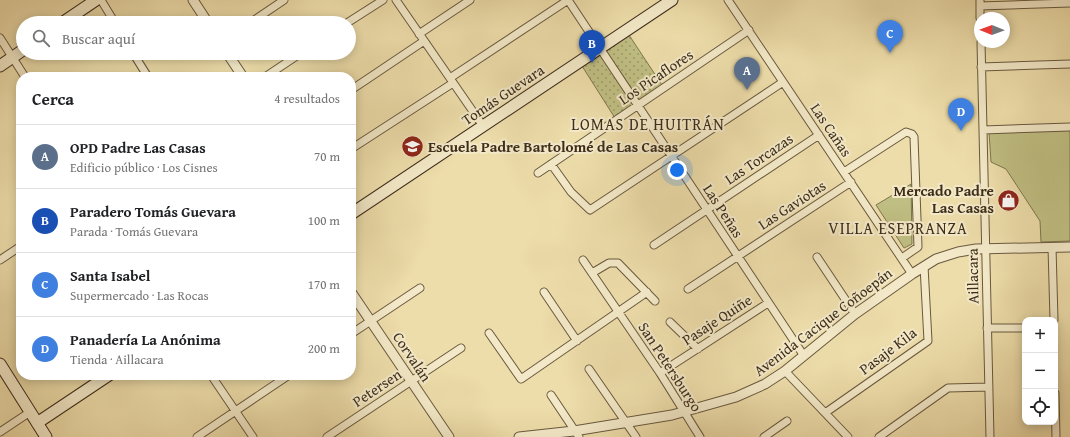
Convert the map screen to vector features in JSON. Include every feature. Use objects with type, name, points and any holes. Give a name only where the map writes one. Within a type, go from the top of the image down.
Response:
[{"type":"main road","points":[[72,16],[96,0]]},
{"type":"main road","name":"Tomás Guevara","points":[[356,211],[672,0]]},
{"type":"main road","points":[[0,66],[16,54]]},
{"type":"main road","points":[[0,364],[46,437]]},
{"type":"main road","points":[[37,423],[102,380]]},
{"type":"street","points":[[101,0],[111,16]]},
{"type":"street","points":[[193,0],[203,16]]},
{"type":"street","points":[[260,16],[284,0]]},
{"type":"street","points":[[356,17],[383,0]]},
{"type":"street","points":[[396,0],[483,126]]},
{"type":"street","points":[[419,34],[470,0]]},
{"type":"street","points":[[356,146],[568,0]]},
{"type":"street","name":"Las Peñas","points":[[568,0],[804,356]]},
{"type":"street","name":"Las Cañas","points":[[728,0],[912,274]]},
{"type":"street","points":[[980,3],[1070,3]]},
{"type":"street","name":"Los Picaflores","points":[[538,173],[748,30]]},
{"type":"street","points":[[0,38],[22,72]]},
{"type":"street","points":[[356,87],[424,41]]},
{"type":"street","name":"Aillacara","points":[[981,48],[990,437]]},
{"type":"street","points":[[137,60],[145,72]]},
{"type":"street","points":[[232,60],[240,72]]},
{"type":"street","points":[[273,72],[291,60]]},
{"type":"street","points":[[981,67],[1070,64]]},
{"type":"street","points":[[551,164],[571,192],[590,210],[783,82]]},
{"type":"street","points":[[983,130],[1070,127]]},
{"type":"street","points":[[844,172],[906,132],[912,134],[914,137],[918,247],[902,258]]},
{"type":"street","name":"Las Torcazas","points":[[654,244],[819,135]]},
{"type":"street","name":"Las Gaviotas","points":[[688,289],[851,182]]},
{"type":"street","points":[[1052,247],[1054,317]]},
{"type":"street","name":"Avenida Cacique Coñoepán","points":[[519,437],[576,434],[685,412],[745,394],[765,384],[785,371],[855,314],[936,259],[958,252],[985,249],[1070,247]]},
{"type":"street","points":[[0,260],[16,249]]},
{"type":"street","points":[[817,257],[855,314]]},
{"type":"street","name":"San Petersburgo","points":[[583,260],[660,373],[700,437]]},
{"type":"street","name":"San Petersburgo","points":[[592,273],[609,263],[618,263],[655,301]]},
{"type":"street","name":"Pasaje Kila","points":[[825,413],[928,341],[924,266]]},
{"type":"street","points":[[356,331],[420,288]]},
{"type":"street","points":[[544,292],[578,340]]},
{"type":"street","points":[[488,333],[521,379],[647,292]]},
{"type":"street","name":"Corvalán","points":[[356,300],[449,437]]},
{"type":"street","name":"Pasaje Quiñe","points":[[660,373],[768,302]]},
{"type":"street","points":[[670,322],[698,349]]},
{"type":"street","points":[[987,328],[1022,328]]},
{"type":"street","name":"Petersen","points":[[327,437],[461,348]]},
{"type":"street","points":[[589,369],[636,437]]},
{"type":"street","points":[[785,371],[848,437]]},
{"type":"street","points":[[214,380],[253,437]]},
{"type":"street","points":[[197,437],[282,380]]},
{"type":"street","points":[[879,437],[948,388],[989,387]]},
{"type":"street","points":[[551,395],[576,434]]},
{"type":"street","points":[[0,432],[30,412]]},
{"type":"street","points":[[764,437],[787,421]]},
{"type":"street","points":[[1056,425],[1056,437]]},
{"type":"shaded area","points":[[629,35],[662,85],[640,101],[606,51]]},
{"type":"shaded area","points":[[601,53],[636,104],[615,118],[582,66]]},
{"type":"shaded area","points":[[1070,130],[1070,241],[1041,242],[1040,221],[1006,169],[991,162],[989,132]]},
{"type":"shaded area","points":[[911,184],[912,244],[904,248],[876,205]]},
{"type":"place","name":"Santa Isabel","points":[[890,53]]},
{"type":"place","name":"Paradero Tomás Guevara","points":[[592,63]]},
{"type":"place","name":"OPD Padre Las Casas","points":[[747,90]]},
{"type":"place","name":"Panadería La Anónima","points":[[961,131]]},
{"type":"place","name":"Escuela Padre Bartolomé de Las Casas","points":[[412,147]]},
{"type":"place","name":"Mercado Padre Las Casas","points":[[1009,200]]},
{"type":"district","name":"LOMAS DE HUITRÁN","points":[[648,124]]},
{"type":"district","name":"VILLA ESEPRANZA","points":[[898,228]]}]
